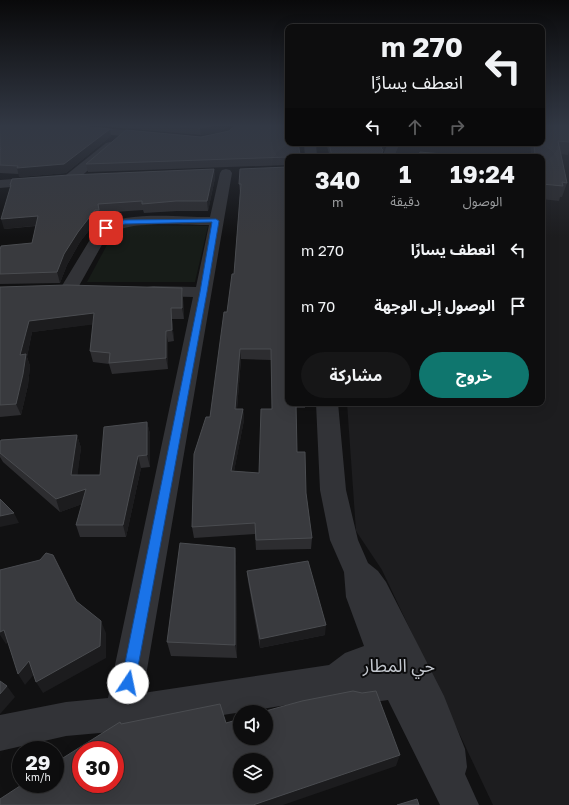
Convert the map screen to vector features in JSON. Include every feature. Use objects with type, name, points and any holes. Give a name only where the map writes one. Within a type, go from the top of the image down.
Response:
[{"type":"street","points":[[71,178],[89,163]]},
{"type":"street","points":[[122,714],[226,173]]},
{"type":"street","points":[[0,184],[71,178],[94,178]]},
{"type":"street","points":[[70,290],[102,231],[112,225],[133,221],[216,221]]},
{"type":"street","points":[[140,291],[204,292]]},
{"type":"street","points":[[327,406],[333,490],[344,540],[358,572],[361,597],[399,665],[456,796]]},
{"type":"street","points":[[0,734],[66,719],[122,714],[338,680],[350,685],[362,687],[399,665]]},
{"type":"shaded area","points":[[545,163],[569,163],[569,805],[493,805],[382,570],[356,531],[347,406],[545,406]]},
{"type":"shaded area","points":[[143,225],[208,226],[195,282],[87,282],[114,232],[124,227]]},
{"type":"building","points":[[0,163],[66,163],[64,164],[17,168],[18,166],[0,165]]},
{"type":"building","points":[[88,163],[128,163],[86,164]]},
{"type":"building","points":[[545,163],[563,163],[567,183],[562,182],[563,186],[545,184]]},
{"type":"building","points":[[285,167],[285,406],[296,406],[297,452],[305,452],[306,493],[312,538],[256,540],[255,523],[192,527],[194,454],[206,417],[210,417],[224,312],[227,312],[232,274],[234,274],[241,184],[239,184],[240,169]],"holes":[[[240,349],[271,349],[272,409],[261,409],[259,473],[231,471],[243,409],[235,409]]]},
{"type":"building","points":[[214,169],[207,201],[176,201],[142,204],[142,201],[98,204],[99,210],[95,210],[78,232],[64,254],[57,272],[0,274],[1,246],[32,243],[38,216],[1,219],[12,179]]},
{"type":"building","points":[[66,285],[182,288],[182,308],[171,308],[172,330],[166,331],[166,358],[109,363],[110,353],[90,351],[94,313],[29,321],[20,355],[26,354],[16,404],[0,405],[0,287]]},
{"type":"building","points":[[147,422],[147,455],[138,456],[123,525],[76,525],[86,489],[56,499],[0,453],[1,440],[77,435],[71,475],[100,475],[104,427]]},
{"type":"building","points":[[0,499],[14,513],[0,516]]},
{"type":"building","points":[[180,543],[235,548],[235,645],[167,642]]},
{"type":"building","points":[[46,553],[53,555],[76,601],[101,621],[100,646],[36,682],[29,661],[18,674],[4,630],[0,632],[0,570],[40,560]]},
{"type":"building","points":[[308,561],[326,625],[260,639],[247,571]]},
{"type":"building","points":[[0,681],[7,686],[0,694]]},
{"type":"building","points":[[353,691],[362,693],[376,691],[400,755],[253,805],[0,805],[0,799],[12,791],[12,793],[64,793],[64,757],[72,752],[72,793],[124,793],[124,741],[90,741],[120,722],[121,724],[220,704],[226,723],[233,721],[233,745],[273,745],[273,709],[302,701]]},
{"type":"building","points":[[417,799],[419,805],[397,805]]},
{"type":"district","name":"حي المطار","points":[[399,665]]},
{"type":"route","points":[[106,228],[112,225],[133,221],[216,221],[204,292],[128,683]]}]
